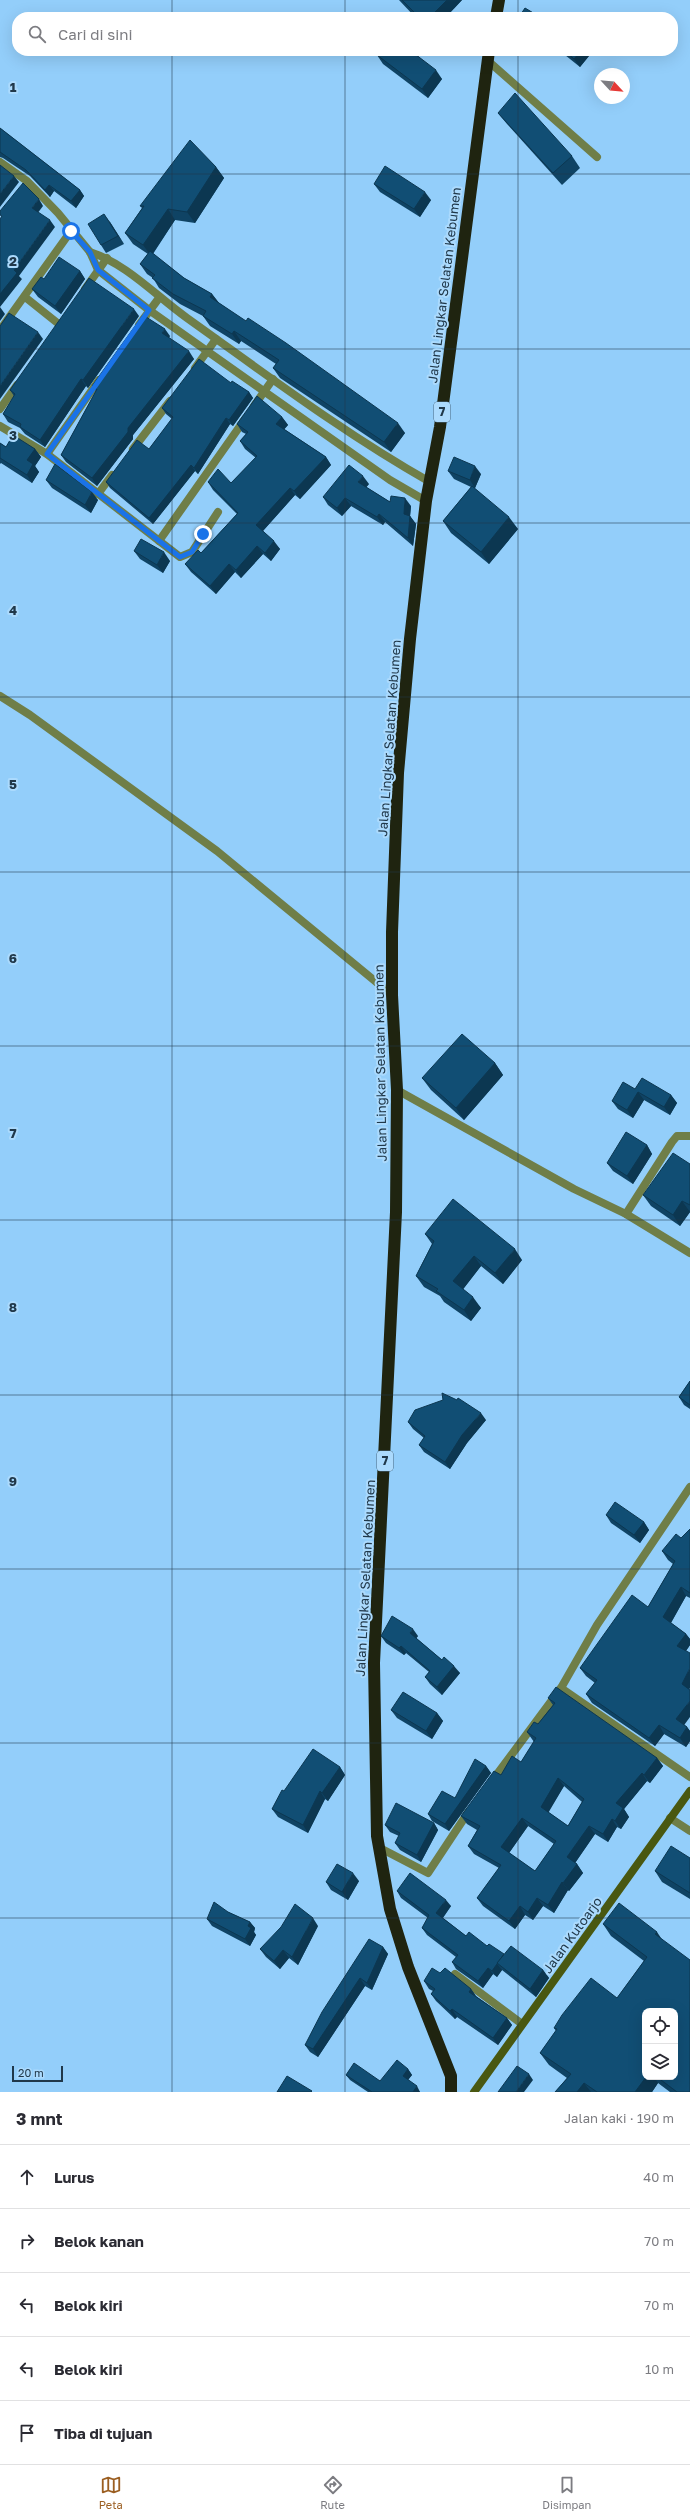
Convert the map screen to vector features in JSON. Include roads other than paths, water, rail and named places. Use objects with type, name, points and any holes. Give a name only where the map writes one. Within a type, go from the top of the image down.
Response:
[{"type":"highway","points":[[497,12],[499,0]]},
{"type":"highway","name":"Jalan Lingkar Selatan Kebumen","points":[[451,2092],[451,2076],[408,1967],[390,1909],[377,1836],[374,1770],[374,1663],[395,1227],[397,1090],[392,995],[395,818],[398,773],[410,639],[426,502],[441,419],[488,56]]},
{"type":"main road","name":"Jalan Kutoarjo","points":[[474,2092],[690,1791]]},
{"type":"street","points":[[489,56],[597,157]]},
{"type":"street","points":[[0,162],[58,212],[71,231],[90,252],[98,270],[149,310],[321,431],[426,502]]},
{"type":"street","points":[[0,330],[71,231]]},
{"type":"street","points":[[90,252],[107,258],[159,298],[273,379],[396,463],[430,482]]},
{"type":"street","points":[[81,294],[107,258]]},
{"type":"street","points":[[25,297],[60,325]]},
{"type":"street","points":[[131,335],[159,298]]},
{"type":"street","points":[[189,376],[216,339]]},
{"type":"street","points":[[47,454],[105,373]]},
{"type":"street","points":[[0,408],[23,376]]},
{"type":"street","points":[[159,541],[273,379]]},
{"type":"street","points":[[127,456],[174,395]]},
{"type":"street","points":[[321,431],[330,418]]},
{"type":"street","points":[[0,426],[47,454],[180,557],[184,557],[192,552],[218,512]]},
{"type":"street","points":[[98,494],[117,469]]},
{"type":"street","points":[[0,696],[30,715],[217,851],[392,995]]},
{"type":"street","points":[[397,1090],[574,1188],[626,1214],[690,1253]]},
{"type":"street","points":[[626,1214],[675,1139],[682,1134],[690,1136]]},
{"type":"street","points":[[489,1785],[561,1688],[597,1625],[690,1487]]},
{"type":"street","points":[[561,1688],[690,1778]]},
{"type":"street","points":[[380,1848],[428,1873],[475,1804]]},
{"type":"street","points":[[670,1818],[690,1831]]},
{"type":"street","points":[[455,1974],[522,2024]]}]
